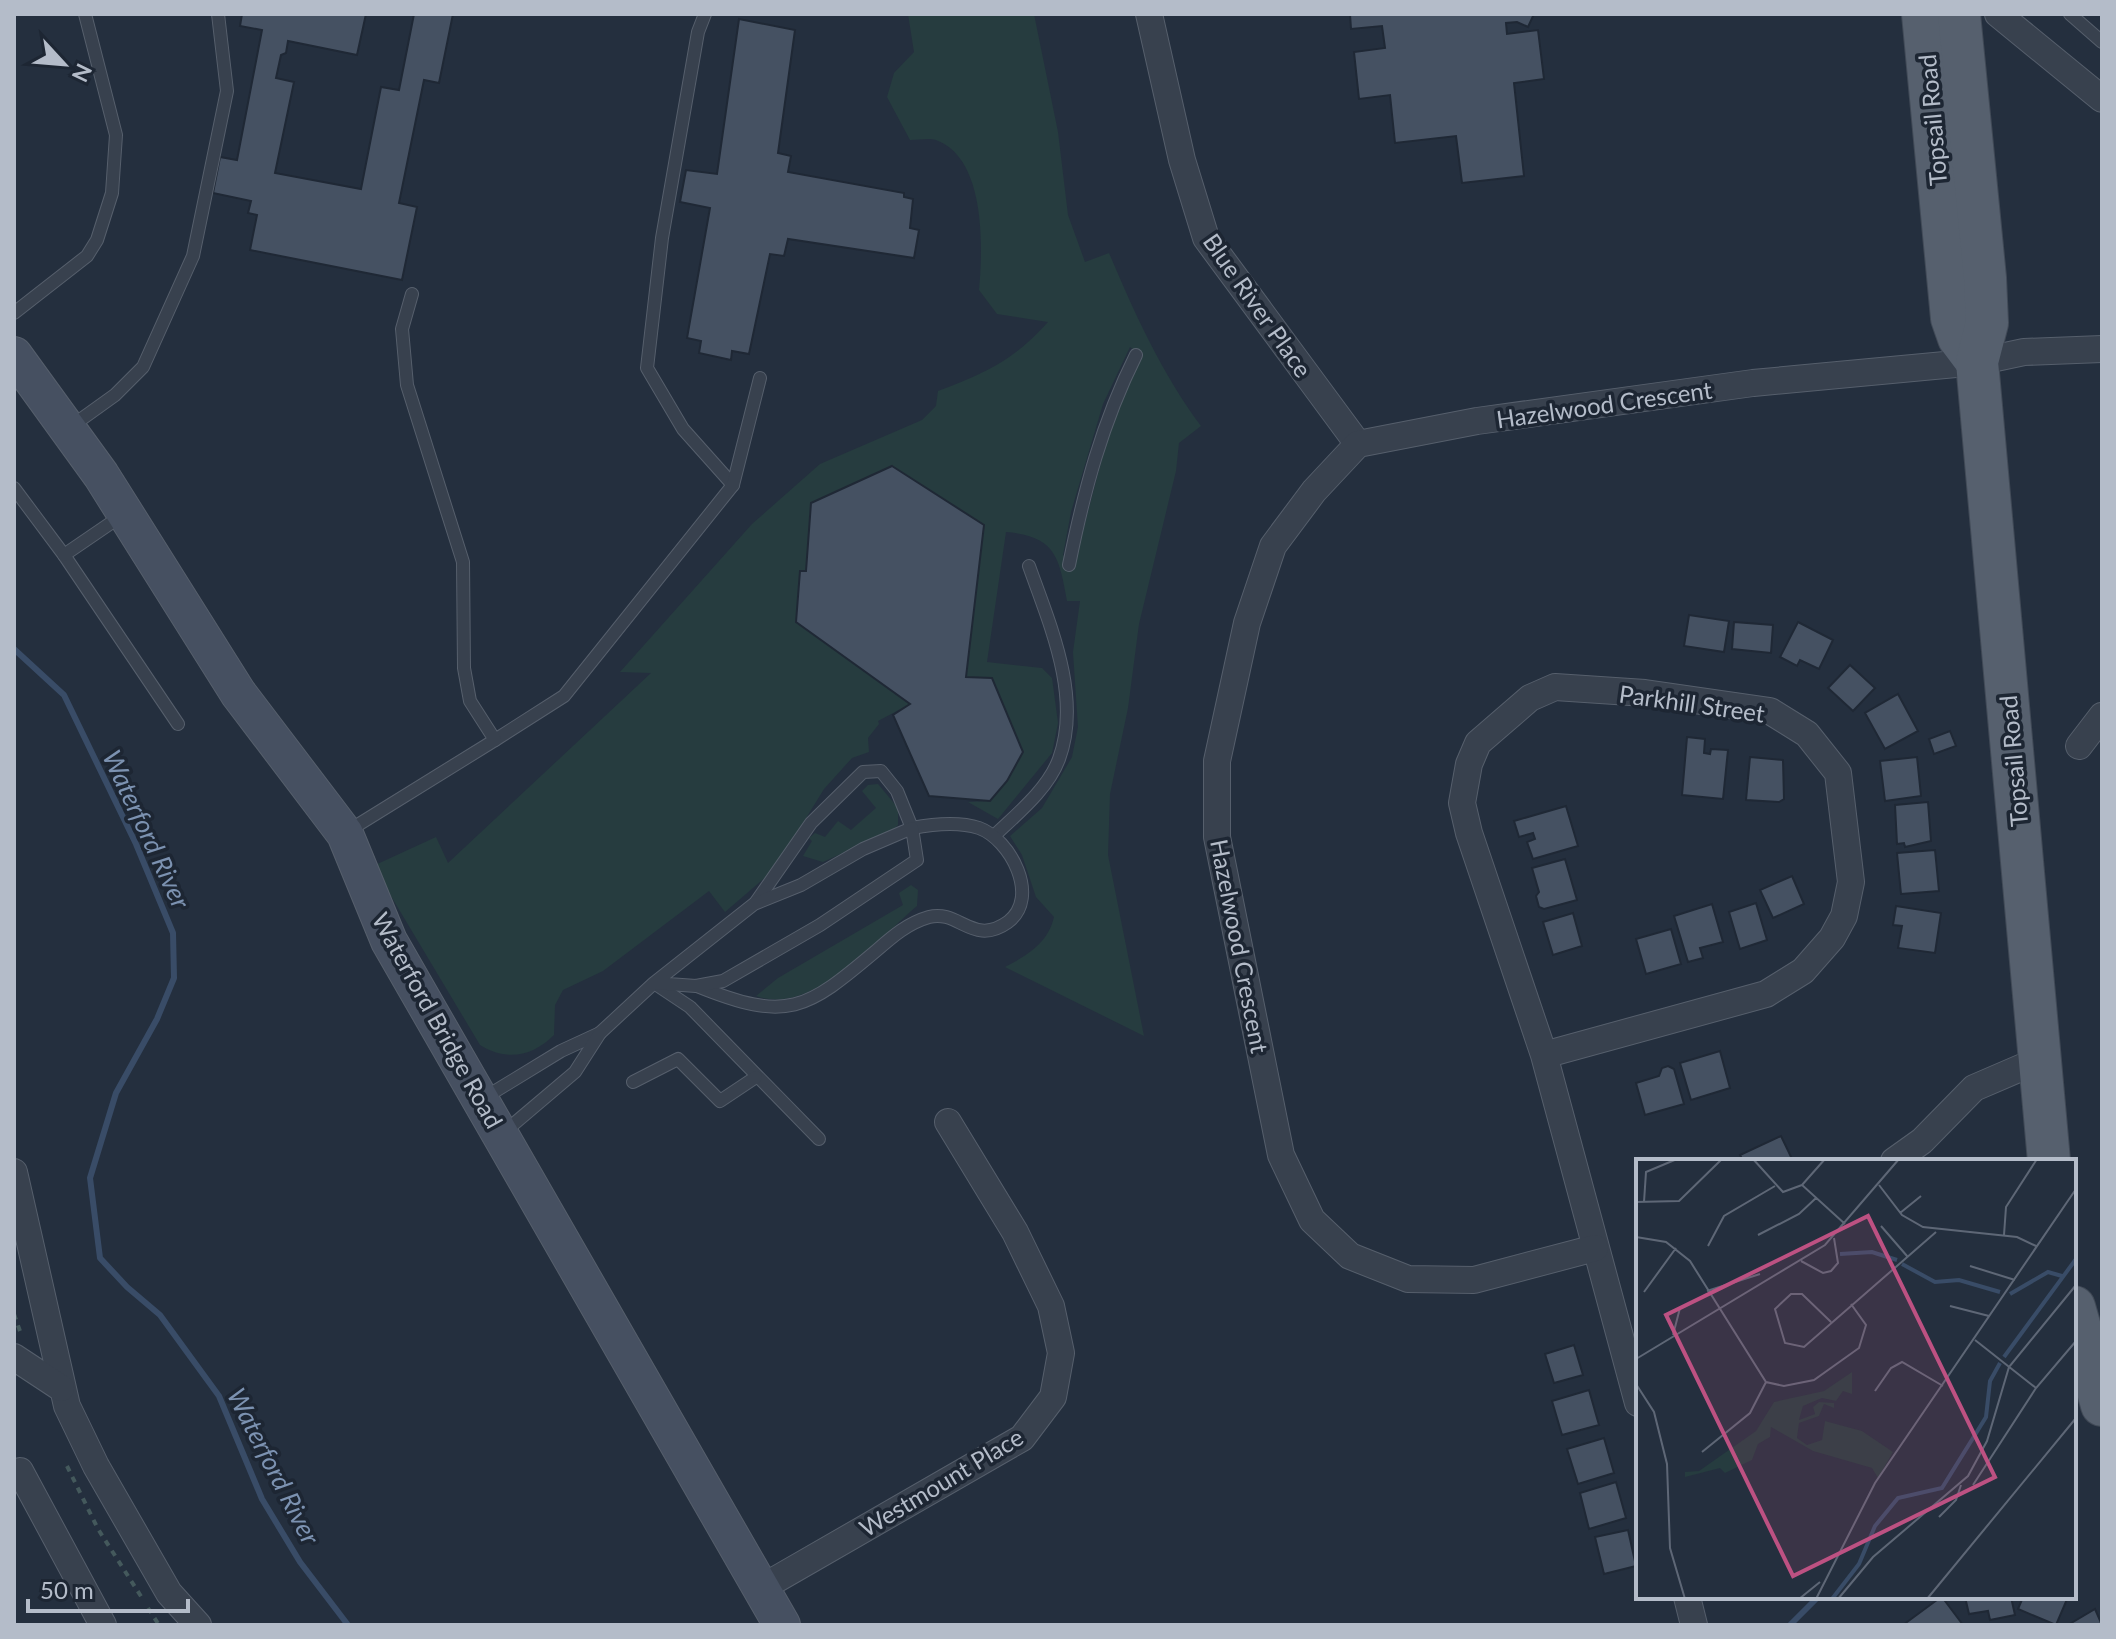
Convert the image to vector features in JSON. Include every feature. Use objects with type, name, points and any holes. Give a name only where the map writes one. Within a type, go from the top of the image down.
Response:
[{"type":"main road","name":"Topsail Road","points":[[1923,14],[1952,318],[1959,338],[1977,362]]},
{"type":"main road","name":"Topsail Road","points":[[1959,14],[1986,290],[1987,323],[1977,362],[2049,1159]]},
{"type":"main road","name":"Waterford Bridge Road","points":[[14,355],[69,428],[238,693],[345,834],[389,941],[763,1587],[782,1625]]},
{"type":"main road","points":[[2076,1324],[2079,1350],[2102,1405]]},
{"type":"street","name":"Blue River Place","points":[[1149,14],[1182,160],[1206,238],[1358,444]]},
{"type":"street","points":[[1998,14],[2102,99]]},
{"type":"street","name":"Hazelwood Crescent","points":[[1595,1248],[1474,1280],[1441,1282],[1408,1279],[1350,1256],[1312,1220],[1281,1155],[1217,837],[1217,761],[1247,623],[1273,546],[1314,491],[1358,444],[1477,421],[1738,385],[1977,362],[2024,352],[2102,349]]},
{"type":"street","name":"Parkhill Street","points":[[1544,1055],[1766,994],[1788,983],[1819,955],[1844,916],[1851,882],[1838,773],[1807,734],[1770,711],[1645,693],[1555,687],[1530,698],[1478,743],[1469,764],[1462,803],[1544,1055],[1636,1396]]},
{"type":"street","points":[[2079,746],[2102,716]]},
{"type":"street","points":[[1897,1159],[1922,1141],[1974,1088],[2039,1060]]},
{"type":"street","name":"Westmount Place","points":[[763,1587],[1022,1438],[1053,1397],[1061,1353],[1051,1306],[1015,1232],[948,1122]]},
{"type":"street","points":[[14,1172],[37,1260],[61,1388],[96,1466],[141,1546],[169,1593],[198,1625]]},
{"type":"street","points":[[18,1348],[61,1388]]},
{"type":"street","points":[[20,1471],[103,1625]]},
{"type":"street","points":[[1688,1599],[1694,1625]]},
{"type":"lane","points":[[14,313],[87,256],[97,240],[112,193],[116,135],[85,14]]},
{"type":"lane","points":[[69,428],[115,395],[143,367],[193,256],[227,91],[218,14]]},
{"type":"lane","points":[[705,14],[698,32],[662,238],[647,368],[683,429],[733,485]]},
{"type":"lane","points":[[2070,14],[2102,42]]},
{"type":"lane","points":[[412,294],[402,329],[407,385],[463,562],[464,668],[470,701],[495,740]]},
{"type":"lane","points":[[1069,565],[1093,459],[1111,406],[1136,355]]},
{"type":"lane","points":[[345,834],[564,696],[733,485],[760,378]]},
{"type":"lane","points":[[14,488],[64,555],[178,724]]},
{"type":"lane","points":[[64,555],[124,513]]},
{"type":"lane","points":[[995,835],[1047,780],[1059,760],[1068,714],[1057,649],[1029,566]]},
{"type":"lane","points":[[654,983],[696,986],[723,981],[820,925],[917,860],[912,828],[897,791],[881,771],[863,772],[811,823],[754,904]]},
{"type":"lane","points":[[501,1135],[575,1072],[600,1033],[654,983],[754,904],[801,885],[863,849],[912,828],[950,824],[977,827],[995,835],[1022,880],[1022,902],[1010,920],[994,929],[974,932],[941,915],[925,918],[904,928],[841,983],[815,999],[783,1007],[753,1006],[696,986]]},
{"type":"lane","points":[[654,983],[690,1007],[819,1139]]},
{"type":"lane","points":[[481,1100],[561,1051],[600,1033]]},
{"type":"lane","points":[[633,1082],[678,1059],[720,1101],[756,1077]]},
{"type":"path","points":[[14,1314],[18,1348]]},
{"type":"green space","points":[[908,14],[1034,14],[1058,132],[1068,215],[1085,262],[1109,253],[1161,364],[1201,426],[1179,443],[1176,471],[1139,624],[1128,708],[1110,794],[1108,855],[1144,1036],[1005,967],[1042,941],[1054,917],[1036,897],[1022,855],[1010,836],[1042,808],[1072,757],[1078,727],[1073,652],[1080,601],[1067,601],[1057,560],[1045,544],[1022,534],[1006,532],[987,662],[1042,668],[1052,678],[1058,723],[1052,753],[998,819],[968,802],[990,801],[1007,781],[1023,752],[992,678],[966,677],[984,525],[892,466],[811,503],[806,571],[800,571],[796,621],[910,704],[878,721],[868,738],[869,752],[852,758],[824,789],[774,870],[725,912],[709,891],[603,971],[563,990],[555,1005],[554,1035],[546,1042],[519,1054],[500,1054],[490,1050],[480,1045],[373,866],[436,837],[448,863],[651,673],[620,672],[752,524],[820,464],[922,420],[936,406],[938,391],[998,364],[1023,347],[1048,322],[997,314],[979,290],[981,251],[978,206],[964,165],[952,150],[936,140],[910,140],[887,97],[894,73],[914,52]],"holes":[[[1130,347],[1141,355],[1113,417],[1074,565],[1063,555],[1071,512],[1103,404]]]},
{"type":"green space","points":[[878,784],[898,808],[898,825],[893,830],[823,862],[803,856],[812,841],[809,838],[815,833],[825,837],[838,821],[851,830],[876,808],[862,791],[868,785]]},
{"type":"green space","points":[[911,885],[918,890],[917,906],[843,971],[799,995],[777,1000],[756,996],[778,978],[903,905],[899,893]]},
{"type":"building","points":[[242,14],[366,14],[357,55],[288,41],[276,78],[294,82],[275,173],[361,189],[381,87],[399,90],[414,14],[453,14],[439,83],[424,80],[399,203],[417,207],[402,280],[250,250],[257,215],[248,213],[251,201],[213,193],[220,157],[237,160],[262,30],[240,26]]},
{"type":"building","points":[[1350,14],[1534,14],[1528,27],[1517,22],[1506,23],[1507,34],[1538,30],[1544,79],[1514,83],[1524,176],[1462,183],[1456,136],[1395,143],[1390,95],[1359,99],[1354,52],[1385,48],[1382,26],[1351,29]]},
{"type":"building","points":[[739,19],[795,30],[778,153],[791,156],[788,172],[904,193],[904,197],[913,199],[910,228],[919,230],[914,258],[788,239],[784,256],[770,254],[749,354],[732,351],[731,360],[699,353],[701,341],[687,338],[710,208],[680,202],[686,170],[717,174]]},
{"type":"building","points":[[892,466],[984,525],[966,677],[992,678],[1023,752],[1007,781],[990,801],[929,796],[893,715],[910,704],[796,622],[800,571],[806,571],[811,503]]},
{"type":"building","points":[[1689,615],[1729,621],[1724,652],[1684,646]]},
{"type":"building","points":[[1734,622],[1773,625],[1771,653],[1732,649]]},
{"type":"building","points":[[1798,622],[1833,640],[1819,669],[1800,660],[1797,666],[1780,657]]},
{"type":"building","points":[[1850,665],[1875,688],[1853,711],[1828,688]]},
{"type":"building","points":[[1898,694],[1918,731],[1885,749],[1865,713]]},
{"type":"building","points":[[1950,731],[1956,746],[1934,754],[1929,739]]},
{"type":"building","points":[[1687,737],[1705,739],[1704,753],[1710,754],[1711,749],[1728,750],[1723,799],[1682,795]]},
{"type":"building","points":[[1750,757],[1783,760],[1784,799],[1779,802],[1746,800]]},
{"type":"building","points":[[1917,757],[1921,796],[1885,801],[1880,761]]},
{"type":"building","points":[[1928,802],[1931,841],[1905,847],[1904,843],[1897,844],[1895,805]]},
{"type":"building","points":[[1566,806],[1578,846],[1533,859],[1527,842],[1535,839],[1533,833],[1519,837],[1514,821]]},
{"type":"building","points":[[1935,850],[1939,891],[1901,894],[1897,853]]},
{"type":"building","points":[[1565,859],[1577,900],[1544,909],[1539,907],[1536,896],[1539,892],[1532,868]]},
{"type":"building","points":[[1792,876],[1804,904],[1773,918],[1760,890]]},
{"type":"building","points":[[1756,903],[1767,940],[1740,949],[1729,912]]},
{"type":"building","points":[[1712,904],[1723,942],[1700,948],[1703,958],[1688,962],[1674,916]]},
{"type":"building","points":[[1896,906],[1941,913],[1935,953],[1898,948],[1902,926],[1893,925]]},
{"type":"building","points":[[1573,913],[1582,946],[1553,955],[1543,922]]},
{"type":"building","points":[[1671,929],[1681,964],[1646,974],[1636,939]]},
{"type":"building","points":[[1720,1051],[1730,1088],[1691,1100],[1680,1063]]},
{"type":"building","points":[[1668,1066],[1674,1069],[1684,1104],[1645,1115],[1636,1083],[1659,1076],[1662,1068]]},
{"type":"building","points":[[1781,1136],[1792,1159],[1742,1159],[1740,1155]]},
{"type":"building","points":[[1574,1345],[1583,1375],[1554,1383],[1545,1354]]},
{"type":"building","points":[[1589,1390],[1599,1425],[1562,1435],[1552,1401]]},
{"type":"building","points":[[1604,1438],[1614,1473],[1578,1484],[1567,1449]]},
{"type":"building","points":[[1616,1482],[1626,1518],[1589,1529],[1580,1493]]},
{"type":"building","points":[[1628,1530],[1636,1566],[1604,1574],[1595,1537]]},
{"type":"building","points":[[1938,1599],[1944,1599],[1963,1625],[1903,1625]]},
{"type":"building","points":[[1965,1599],[2011,1599],[2015,1615],[1990,1620],[1988,1611],[1969,1614]]},
{"type":"building","points":[[2022,1599],[2067,1599],[2056,1625],[2018,1609]]},
{"type":"building","points":[[2095,1609],[2102,1625],[2068,1625]]},
{"type":"waterway","name":"Waterford River","points":[[14,649],[64,695],[136,844],[173,933],[174,978],[157,1019],[116,1093],[90,1178],[100,1258],[127,1287],[160,1315],[219,1396],[262,1499],[300,1562],[348,1625]]},
{"type":"waterway","points":[[1790,1625],[1816,1599]]}]
